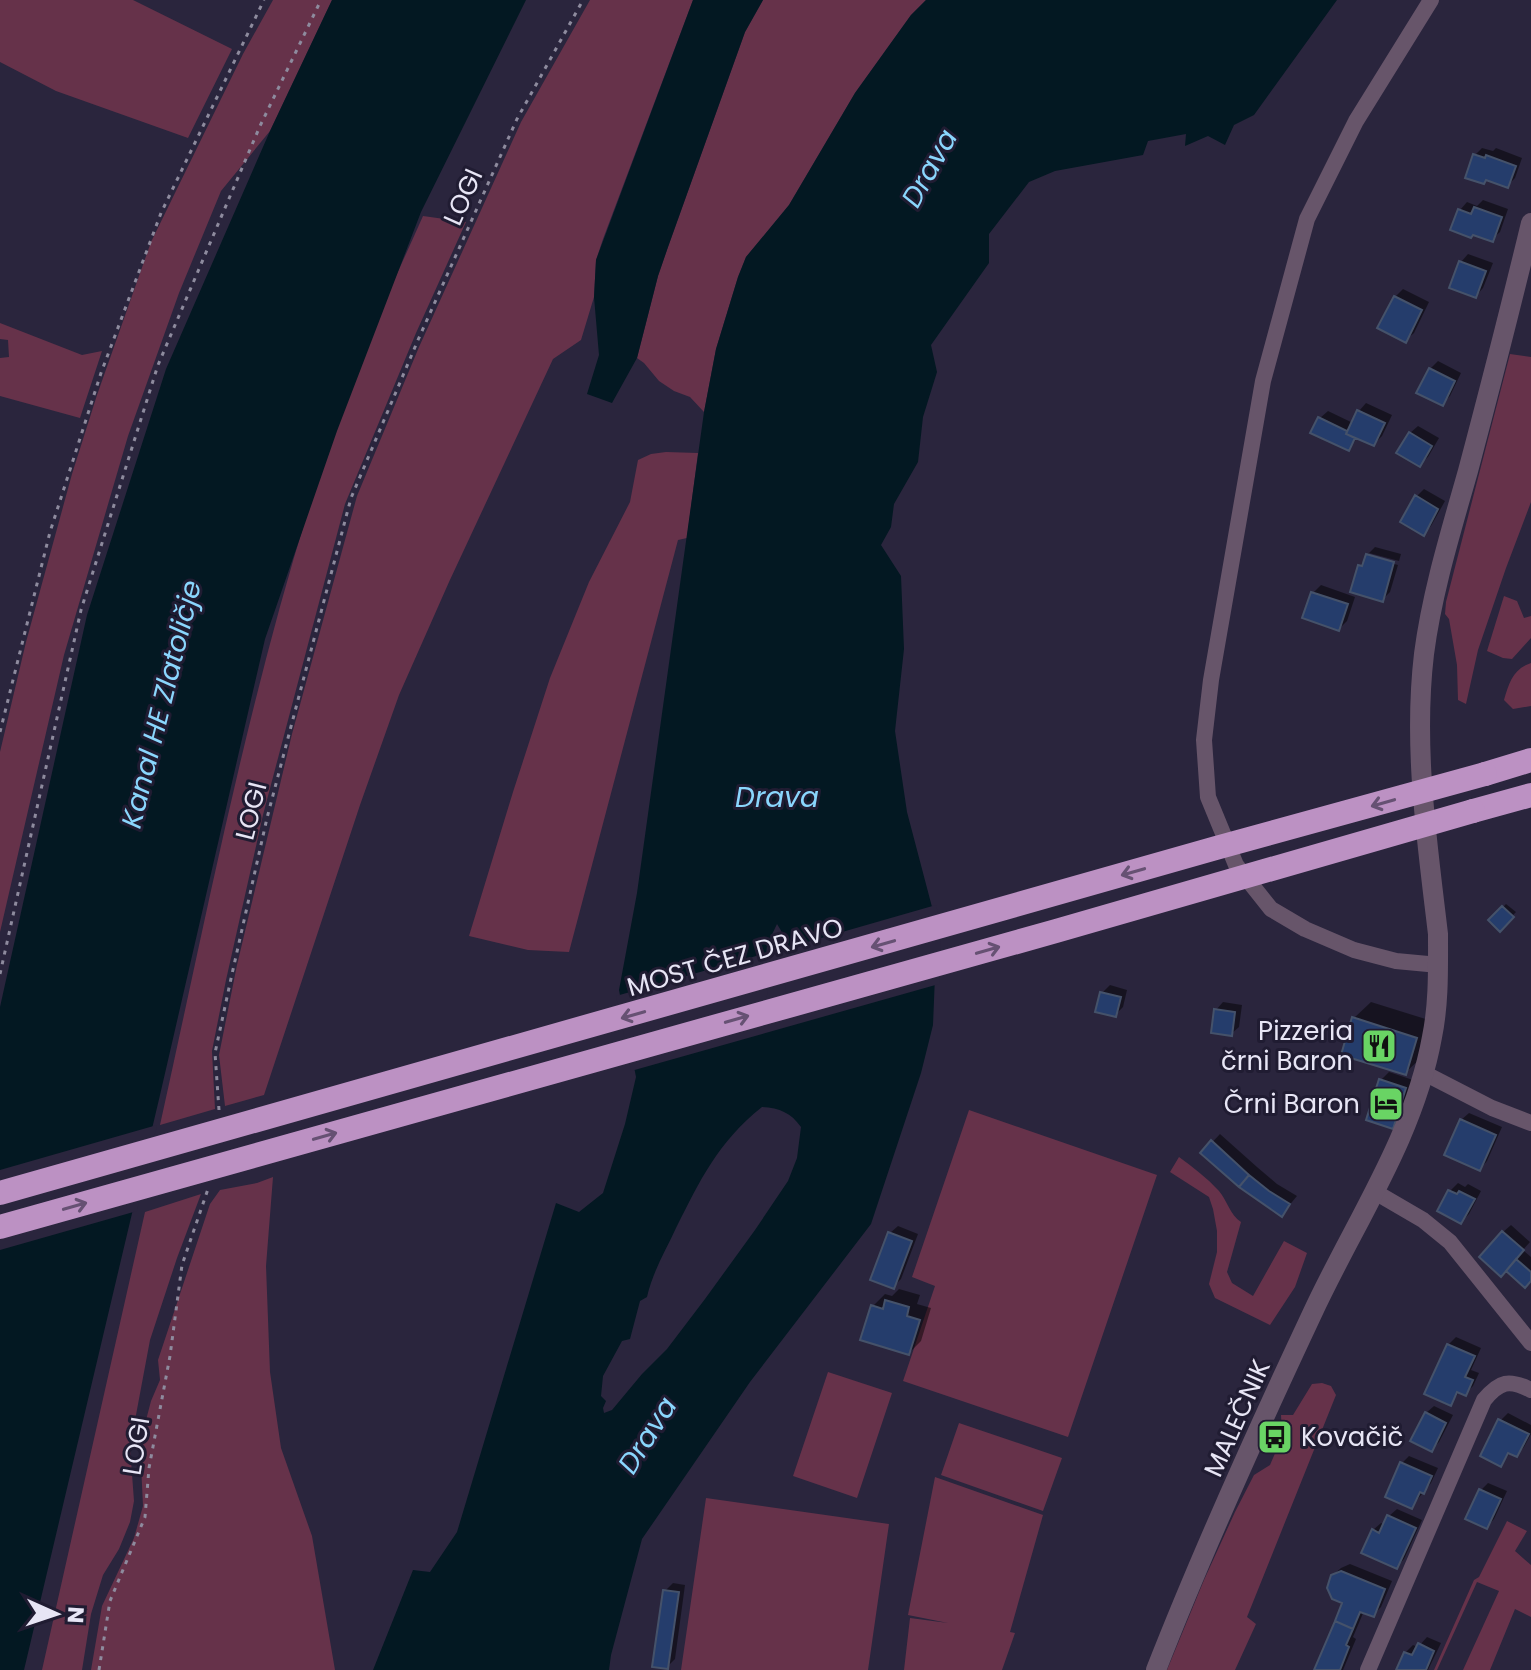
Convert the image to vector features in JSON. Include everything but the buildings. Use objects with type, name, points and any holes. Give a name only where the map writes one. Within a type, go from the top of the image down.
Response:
[{"type":"highway","name":"MOST ČEZ DRAVO","points":[[0,1193],[1531,760]]},
{"type":"highway","points":[[0,1227],[1531,795]]},
{"type":"street","points":[[1431,0],[1356,121],[1307,219],[1263,381],[1211,680],[1204,740],[1208,797],[1236,865],[1271,909],[1305,929],[1354,950],[1396,961],[1438,963]]},
{"type":"street","name":"MALEČNIK","points":[[1156,1670],[1197,1569],[1313,1310],[1403,1132],[1424,1073],[1434,1023],[1438,934],[1420,754],[1424,652],[1444,559],[1531,223]]},
{"type":"street","points":[[1424,1073],[1480,1102],[1531,1123]]},
{"type":"street","points":[[1375,1192],[1423,1220],[1450,1242],[1531,1343]]},
{"type":"street","points":[[1368,1670],[1484,1400],[1504,1384],[1513,1383],[1531,1390]]},
{"type":"path","points":[[0,732],[50,532],[101,373],[161,213],[264,0]]},
{"type":"path","points":[[0,974],[81,610],[158,365],[260,126],[321,0]]},
{"type":"path","name":"LOGI","points":[[218,1120],[220,1105],[215,1053],[271,803],[351,498],[517,119],[583,0]]},
{"type":"path","name":"LOGI","points":[[99,1670],[110,1601],[145,1517],[149,1468],[170,1356],[182,1265],[208,1193],[210,1179]]},
{"type":"shaded area","points":[[0,0],[133,0],[232,49],[188,138],[56,91],[0,62]]},
{"type":"shaded area","points":[[273,0],[332,0],[270,131],[221,191],[179,293],[128,436],[64,655],[0,932],[0,752],[26,642],[72,474],[151,242],[243,54]]},
{"type":"shaded area","points":[[590,0],[693,0],[596,260],[594,297],[581,340],[553,359],[399,695],[264,1095],[225,1106],[219,1055],[237,965],[292,734],[357,496],[419,347],[521,122]]},
{"type":"shaded area","points":[[763,0],[926,0],[911,15],[855,93],[789,205],[746,257],[716,349],[704,412],[690,397],[659,381],[637,358],[668,247],[745,32]]},
{"type":"shaded area","points":[[423,216],[466,222],[345,504],[263,815],[226,980],[212,1051],[215,1109],[160,1125],[244,745],[294,557],[355,373]]},
{"type":"shaded area","points":[[0,323],[82,355],[102,351],[80,418],[0,396],[0,358],[9,357],[8,340],[0,339]]},
{"type":"shaded area","points":[[1510,354],[1531,357],[1531,502],[1478,650],[1466,704],[1458,700],[1457,665],[1449,619],[1445,614],[1446,602]]},
{"type":"shaded area","points":[[666,452],[698,453],[687,538],[678,540],[569,952],[528,950],[469,936],[550,678],[589,582],[630,502],[638,460]]},
{"type":"shaded area","points":[[1504,596],[1517,601],[1524,618],[1531,616],[1531,638],[1512,659],[1487,651]]},
{"type":"shaded area","points":[[1531,663],[1531,706],[1513,709],[1504,700],[1508,688],[1516,673]]},
{"type":"shaded area","points":[[969,1110],[1157,1175],[1068,1437],[903,1381],[935,1286],[912,1277]]},
{"type":"shaded area","points":[[1179,1157],[1219,1191],[1241,1222],[1227,1272],[1232,1283],[1253,1296],[1284,1241],[1307,1253],[1295,1287],[1270,1325],[1215,1298],[1209,1284],[1217,1252],[1213,1209],[1209,1197],[1170,1172]]},
{"type":"shaded area","points":[[273,1177],[266,1266],[270,1372],[281,1448],[312,1536],[335,1670],[91,1670],[102,1606],[134,1538],[143,1506],[140,1443],[160,1380],[158,1360],[210,1204],[220,1190]]},
{"type":"shaded area","points":[[201,1194],[150,1340],[130,1447],[134,1501],[130,1522],[119,1549],[103,1575],[91,1614],[82,1670],[42,1670],[145,1212]]},
{"type":"shaded area","points":[[828,1372],[892,1393],[857,1498],[793,1476]]},
{"type":"shaded area","points":[[1312,1384],[1331,1386],[1336,1395],[1247,1617],[1256,1624],[1235,1670],[1167,1670],[1235,1512],[1254,1475],[1270,1465],[1282,1437],[1281,1415],[1293,1415]]},
{"type":"shaded area","points":[[959,1423],[1062,1458],[1043,1511],[941,1475]]},
{"type":"shaded area","points":[[935,1477],[1043,1515],[1010,1632],[1015,1633],[1002,1670],[904,1670],[910,1618],[948,1623],[908,1615]]},
{"type":"shaded area","points":[[706,1498],[889,1524],[868,1670],[681,1670]]},
{"type":"shaded area","points":[[1507,1521],[1527,1531],[1515,1551],[1531,1565],[1531,1617],[1515,1609],[1490,1670],[1463,1670],[1499,1591],[1477,1582],[1437,1670],[1434,1670],[1474,1580],[1479,1577]]},
{"type":"water","name":"Kanal HE Zlatoličje","points":[[332,0],[526,0],[421,212],[337,431],[265,639],[24,1670],[0,1670],[0,1007],[87,615],[166,369],[270,131]]},
{"type":"water","points":[[693,0],[763,0],[745,32],[668,247],[637,358],[612,403],[587,394],[599,355],[594,297],[596,260]]},
{"type":"water","name":"Drava","points":[[926,0],[1337,0],[1254,115],[1234,125],[1225,145],[1208,136],[1185,146],[1186,134],[1148,141],[1143,155],[1055,171],[1029,182],[989,234],[989,263],[931,345],[937,372],[923,417],[918,462],[894,504],[891,527],[881,545],[901,576],[904,649],[895,731],[907,812],[937,926],[933,1025],[921,1073],[871,1224],[750,1382],[642,1539],[609,1670],[373,1670],[413,1570],[430,1572],[457,1532],[556,1203],[579,1212],[603,1193],[625,1124],[636,1077],[619,990],[637,893],[704,412],[716,349],[738,277],[746,257],[789,205],[855,93],[911,15]],"holes":[[[777,924],[789,954],[789,1007],[762,1011],[767,945]],[[762,1107],[784,1112],[801,1127],[797,1158],[788,1181],[667,1349],[612,1410],[604,1413],[606,1401],[601,1396],[603,1376],[622,1341],[630,1339],[640,1301],[647,1297],[660,1262],[693,1194],[733,1134]]]},
{"type":"pier","points":[[936,905],[941,925],[939,984],[631,1071],[616,996],[770,952],[766,1009],[785,1005],[787,962],[783,949]]},
{"type":"pier","points":[[157,1125],[137,1211],[0,1250],[0,1170]]},
{"type":"place","name":"Pizzeria črni Baron","points":[[1379,1046]]},
{"type":"place","name":"Črni Baron","points":[[1386,1104]]},
{"type":"place","name":"Kovačič","points":[[1275,1437]]}]
